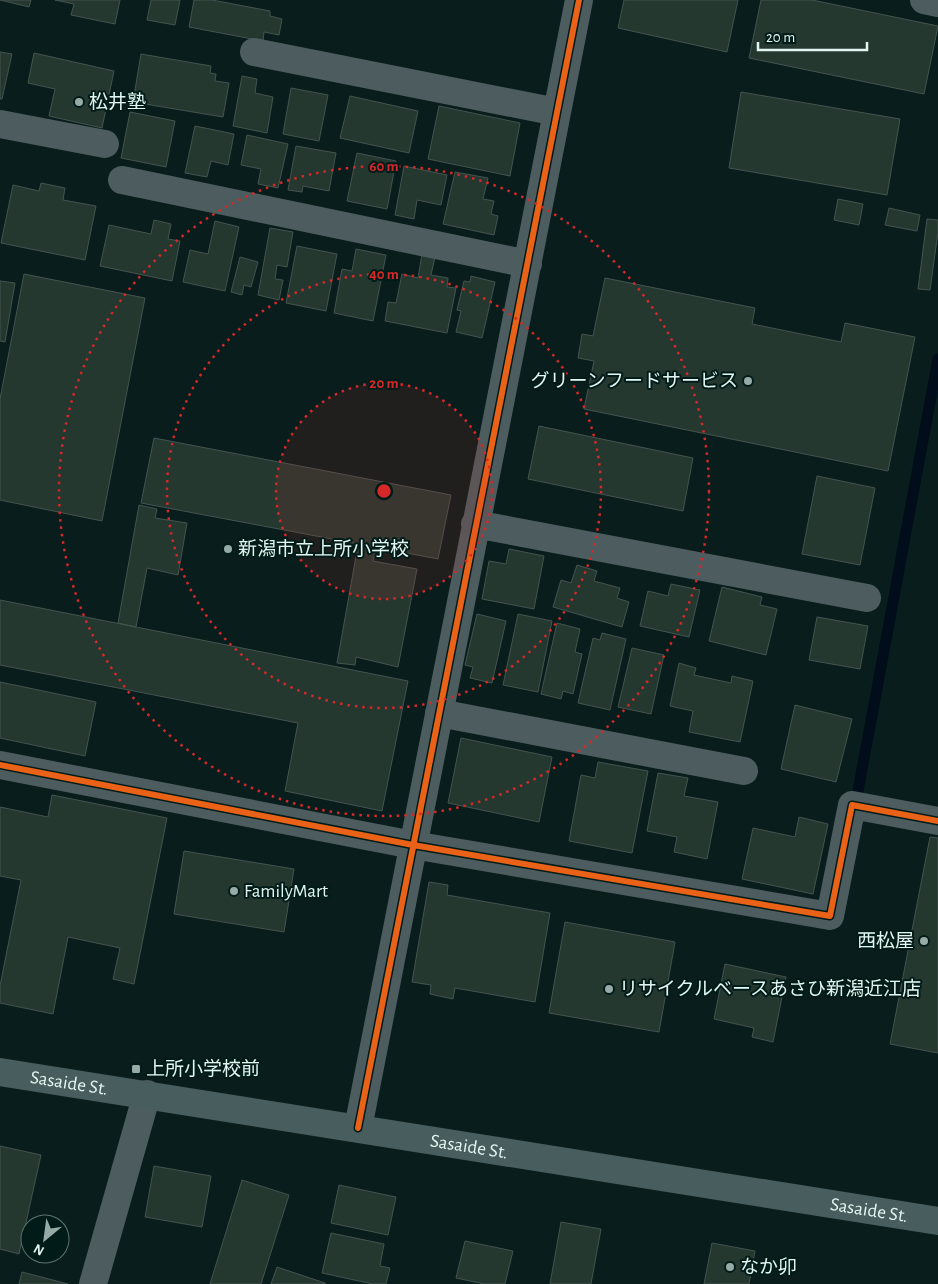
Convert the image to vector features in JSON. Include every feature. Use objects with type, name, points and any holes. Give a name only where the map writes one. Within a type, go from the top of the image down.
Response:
[{"type":"main road","name":"Sasaide St.","points":[[0,1072],[938,1221]]},
{"type":"street","points":[[358,1128],[579,0]]},
{"type":"street","points":[[924,0],[938,3]]},
{"type":"street","points":[[254,52],[557,112]]},
{"type":"street","points":[[0,124],[105,144]]},
{"type":"street","points":[[122,180],[528,264]]},
{"type":"street","points":[[475,524],[867,598]]},
{"type":"street","points":[[439,713],[744,771]]},
{"type":"street","points":[[0,765],[413,845],[830,916],[852,805],[938,821]]},
{"type":"street","points":[[94,1284],[147,1094]]},
{"type":"building","points":[[0,0],[31,0],[29,7]]},
{"type":"building","points":[[55,0],[120,0],[115,24],[71,15],[74,4]]},
{"type":"building","points":[[151,0],[180,0],[175,25],[147,20]]},
{"type":"building","points":[[194,0],[212,0],[270,11],[270,16],[282,19],[279,35],[264,32],[263,41],[189,27]]},
{"type":"building","points":[[624,0],[738,0],[727,52],[618,28]]},
{"type":"building","points":[[761,0],[812,0],[938,26],[924,94],[749,58]]},
{"type":"building","points":[[0,52],[12,54],[2,99],[0,99]]},
{"type":"building","name":"松井塾","points":[[34,53],[114,71],[102,128],[49,116],[55,89],[28,83]]},
{"type":"building","points":[[141,54],[211,66],[210,73],[216,74],[215,81],[229,83],[223,117],[133,102]]},
{"type":"building","points":[[242,76],[257,79],[255,93],[273,97],[267,133],[233,126]]},
{"type":"building","points":[[291,88],[328,95],[319,141],[283,134]]},
{"type":"building","points":[[741,92],[900,119],[887,195],[729,168]]},
{"type":"building","points":[[350,96],[418,111],[409,153],[340,138]]},
{"type":"building","points":[[439,106],[520,123],[510,176],[428,159]]},
{"type":"building","points":[[130,112],[175,121],[166,167],[121,158]]},
{"type":"building","points":[[195,126],[234,134],[228,165],[211,161],[207,177],[185,173]]},
{"type":"building","points":[[247,135],[288,144],[278,188],[258,184],[261,169],[241,165]]},
{"type":"building","points":[[296,146],[336,153],[329,191],[303,186],[302,192],[288,190]]},
{"type":"building","points":[[357,153],[396,161],[387,209],[347,201]]},
{"type":"building","points":[[404,166],[447,175],[441,205],[417,200],[414,219],[395,215]]},
{"type":"building","points":[[455,172],[488,178],[483,199],[494,201],[491,214],[498,216],[494,235],[443,224]]},
{"type":"building","points":[[41,183],[65,188],[63,200],[96,206],[85,260],[1,243],[13,185],[39,191]]},
{"type":"building","points":[[838,199],[863,204],[859,225],[834,220]]},
{"type":"building","points":[[889,208],[920,215],[917,231],[885,225]]},
{"type":"building","points":[[927,219],[938,220],[930,290],[918,289]]},
{"type":"building","points":[[154,220],[171,224],[168,239],[180,241],[172,281],[100,266],[109,225],[151,234]]},
{"type":"building","points":[[215,221],[239,227],[225,291],[183,282],[190,250],[208,254]]},
{"type":"building","points":[[270,228],[293,232],[287,267],[277,265],[275,279],[283,280],[279,300],[258,295]]},
{"type":"building","points":[[297,246],[337,254],[326,311],[286,303]]},
{"type":"building","points":[[356,249],[386,255],[373,321],[334,313],[342,269],[352,271]]},
{"type":"building","points":[[422,254],[435,257],[431,275],[448,278],[447,287],[456,288],[447,333],[385,321],[388,302],[396,303],[402,274],[418,278]]},
{"type":"building","points":[[240,257],[258,262],[251,287],[244,285],[242,295],[231,292]]},
{"type":"building","points":[[24,274],[145,298],[102,521],[0,500],[0,399]]},
{"type":"building","points":[[471,276],[495,282],[482,338],[456,332],[461,311],[457,310],[464,281],[470,282]]},
{"type":"building","name":"グリーンフードサービス","points":[[605,278],[755,308],[752,324],[841,342],[845,323],[915,337],[888,471],[584,409],[594,361],[578,358],[582,334],[593,336]]},
{"type":"building","points":[[0,281],[15,283],[5,342],[0,341]]},
{"type":"building","points":[[539,426],[693,458],[683,511],[528,479]]},
{"type":"building","points":[[154,438],[451,495],[438,559],[141,503]]},
{"type":"building","points":[[817,476],[875,488],[860,565],[802,554]]},
{"type":"building","points":[[139,505],[157,509],[155,518],[187,523],[178,575],[147,568],[136,627],[118,623]]},
{"type":"building","points":[[358,545],[376,548],[373,561],[417,569],[398,667],[356,657],[355,665],[337,663]]},
{"type":"building","points":[[509,549],[544,556],[534,609],[482,599],[489,561],[506,564]]},
{"type":"building","points":[[577,565],[597,571],[594,581],[620,588],[617,598],[629,602],[622,627],[553,607],[561,580],[571,583]]},
{"type":"building","points":[[671,584],[700,590],[689,637],[640,626],[648,591],[668,596]]},
{"type":"building","points":[[722,587],[762,597],[760,605],[777,609],[766,655],[709,641]]},
{"type":"building","points":[[0,600],[408,681],[382,811],[285,791],[298,723],[0,665]]},
{"type":"building","points":[[477,614],[506,621],[492,683],[470,678],[473,667],[465,665]]},
{"type":"building","points":[[518,614],[552,621],[538,692],[503,685]]},
{"type":"building","points":[[817,617],[868,626],[860,669],[809,660]]},
{"type":"building","points":[[557,623],[580,629],[575,652],[582,654],[573,694],[563,691],[561,699],[541,694]]},
{"type":"building","points":[[602,633],[626,639],[610,710],[578,703],[593,638],[600,640]]},
{"type":"building","points":[[632,648],[664,655],[651,714],[618,707]]},
{"type":"building","points":[[679,663],[696,668],[694,675],[731,683],[732,676],[753,681],[740,742],[689,732],[693,711],[670,706]]},
{"type":"building","points":[[0,682],[96,702],[85,756],[0,738]]},
{"type":"building","points":[[795,705],[852,719],[836,782],[781,769]]},
{"type":"building","points":[[461,738],[552,757],[539,822],[448,803]]},
{"type":"building","points":[[598,762],[648,771],[632,853],[569,841],[581,775],[595,778]]},
{"type":"building","points":[[658,773],[688,778],[684,796],[718,802],[707,859],[674,852],[677,837],[647,831]]},
{"type":"building","points":[[52,795],[167,818],[134,984],[113,979],[120,948],[68,937],[53,1014],[0,1003],[0,986],[21,880],[0,876],[0,807],[48,817]]},
{"type":"building","points":[[799,817],[828,824],[813,894],[742,879],[753,828],[795,837]]},
{"type":"building","name":"西松屋","points":[[930,837],[938,838],[938,1053],[890,1044]]},
{"type":"building","name":"FamilyMart","points":[[184,851],[294,869],[284,932],[174,914]]},
{"type":"building","points":[[429,882],[448,885],[447,895],[550,913],[535,1002],[455,988],[453,999],[430,994],[431,985],[412,982]]},
{"type":"building","points":[[565,922],[675,942],[659,1032],[549,1013]]},
{"type":"building","points":[[725,964],[786,977],[773,1042],[752,1037],[754,1028],[714,1019]]},
{"type":"building","points":[[0,1146],[41,1155],[28,1214],[20,1214],[19,1254],[0,1249]]},
{"type":"building","points":[[154,1166],[211,1176],[202,1227],[145,1217]]},
{"type":"building","points":[[242,1180],[289,1195],[261,1284],[210,1284]]},
{"type":"building","points":[[339,1185],[396,1197],[388,1235],[331,1223]]},
{"type":"building","points":[[561,1222],[601,1229],[591,1284],[550,1284]]},
{"type":"building","points":[[331,1233],[384,1244],[380,1266],[390,1268],[386,1284],[373,1284],[322,1273]]},
{"type":"building","points":[[465,1241],[513,1251],[505,1284],[484,1284],[456,1278]]},
{"type":"building","name":"なか卯","points":[[712,1243],[755,1251],[749,1284],[704,1284]]},
{"type":"building","points":[[277,1267],[325,1283],[325,1284],[271,1284]]},
{"type":"building","points":[[22,1272],[68,1284],[19,1284]]},
{"type":"waterway","points":[[858,791],[938,359]]},
{"type":"cycle path","points":[[358,1128],[579,0]]},
{"type":"cycle path","points":[[0,765],[413,845],[830,916],[852,805],[938,821]]},
{"type":"place","name":"松井塾","points":[[79,102]]},
{"type":"place","name":"グリーンフードサービス","points":[[748,381]]},
{"type":"place","name":"新潟市立上所小学校","points":[[228,549]]},
{"type":"place","name":"FamilyMart","points":[[234,891]]},
{"type":"place","name":"西松屋","points":[[924,941]]},
{"type":"place","name":"リサイクルベースあさひ新潟近江店","points":[[609,989]]},
{"type":"place","name":"上所小学校前","points":[[136,1069]]},
{"type":"place","name":"なか卯","points":[[730,1267]]}]
